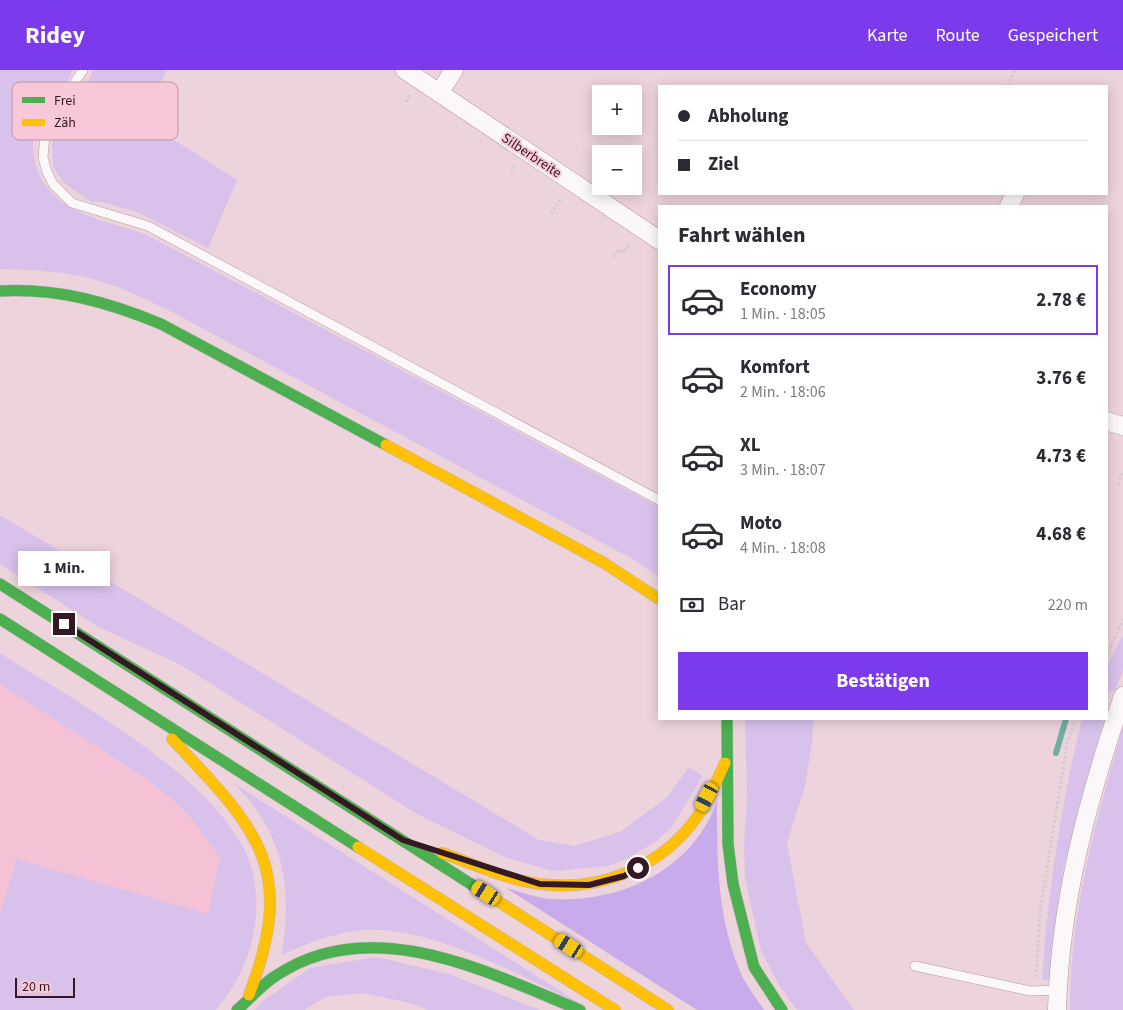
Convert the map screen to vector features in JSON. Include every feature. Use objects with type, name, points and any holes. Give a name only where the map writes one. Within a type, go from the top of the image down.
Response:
[{"type":"highway","points":[[0,291],[24,289],[83,295],[119,306],[161,324],[604,563],[658,598]]},
{"type":"highway","points":[[0,584],[668,1010]]},
{"type":"highway","points":[[0,619],[615,1010]]},
{"type":"highway","points":[[146,711],[244,819],[263,860],[269,882],[271,920],[264,954],[247,998]]},
{"type":"highway","points":[[727,720],[725,763],[728,844],[733,884],[754,967],[782,1010]]},
{"type":"highway","points":[[403,840],[540,884],[589,885],[624,876],[652,861],[678,840],[698,814],[725,763]]},
{"type":"highway","points":[[236,1010],[270,978],[309,956],[336,948],[385,946],[412,950],[469,966],[580,1010]]},
{"type":"street","name":"Silberbreite","points":[[405,70],[658,239]]},
{"type":"street","points":[[439,93],[454,70]]},
{"type":"street","points":[[1108,422],[1123,426]]},
{"type":"street","points":[[1056,1010],[1064,916],[1075,858],[1116,705]]},
{"type":"lane","points":[[75,82],[83,70]]},
{"type":"lane","points":[[45,140],[43,158],[53,184],[72,203],[148,226],[658,499]]},
{"type":"lane","points":[[915,966],[1034,991],[1057,990]]},
{"type":"path","points":[[1008,85],[1015,70]]},
{"type":"path","points":[[614,257],[619,250],[624,252],[640,228]]},
{"type":"path","points":[[1118,485],[1123,470]]},
{"type":"path","points":[[1108,653],[1123,619]]},
{"type":"path","points":[[1034,991],[1040,912],[1066,744],[1075,720]]},
{"type":"shaded area","points":[[0,70],[73,70],[66,82],[12,82],[12,140],[34,140],[33,152],[37,169],[45,184],[56,197],[83,214],[147,235],[658,506],[658,576],[636,561],[143,298],[114,285],[82,276],[47,271],[0,269]]},
{"type":"shaded area","points":[[93,70],[167,70],[161,82],[88,82]]},
{"type":"shaded area","points":[[54,140],[174,140],[237,180],[208,248],[137,212],[102,202],[91,202],[64,183],[53,167],[52,146]]},
{"type":"shaded area","points":[[0,515],[539,840],[574,846],[620,832],[666,798],[689,767],[703,776],[671,828],[656,841],[629,858],[608,866],[553,871],[507,858],[417,814],[181,665],[97,626],[0,564]]},
{"type":"shaded area","points":[[1123,635],[1123,670],[1116,689],[1108,693],[1108,664]]},
{"type":"shaded area","points":[[0,653],[101,716],[173,768],[204,796],[229,825],[250,863],[256,890],[256,916],[250,949],[242,970],[216,1010],[0,1010],[0,915],[16,859],[208,914],[220,858],[199,828],[180,806],[148,780],[0,684]]},
{"type":"shaded area","points":[[0,684],[148,780],[180,806],[199,828],[220,858],[229,907],[0,1010]]},
{"type":"shaded area","points":[[745,720],[813,720],[812,743],[805,786],[787,843],[806,943],[854,1010],[797,1010],[779,985],[761,951],[745,878],[744,844],[747,799]]},
{"type":"shaded area","points":[[1082,720],[1106,720],[1064,866],[1050,980],[1042,979],[1048,914],[1056,848]]},
{"type":"shaded area","points":[[1123,727],[1123,1010],[1070,1010],[1074,938],[1086,867]]},
{"type":"shaded area","points":[[233,783],[584,1006],[506,968],[447,944],[391,931],[365,930],[343,933],[312,942],[281,955],[286,907],[285,884],[281,862],[274,841],[263,821],[250,801]]},
{"type":"shaded area","points":[[717,801],[718,869],[723,913],[734,957],[743,978],[764,1010],[697,1010],[506,888],[551,899],[577,899],[603,895],[628,888],[651,877],[672,863],[691,846],[706,825]]},
{"type":"shaded area","points":[[376,957],[449,974],[540,1010],[427,1010],[414,1004],[363,993],[326,997],[304,1010],[255,1010],[263,1001],[310,968]]},
{"type":"waterway","points":[[1056,753],[1066,720]]},
{"type":"traffic: fast","points":[[0,291],[42,292],[82,298],[122,309],[161,324],[386,445]]},
{"type":"traffic: fast","points":[[0,584],[485,893]]},
{"type":"traffic: fast","points":[[0,619],[358,847]]},
{"type":"traffic: fast","points":[[727,720],[728,844],[733,884],[754,967],[782,1010]]},
{"type":"traffic: fast","points":[[237,1010],[261,987],[277,975],[313,957],[351,949],[390,948],[429,955],[468,966],[580,1010]]},
{"type":"traffic: slow","points":[[386,445],[604,563],[658,598]]},
{"type":"traffic: slow","points":[[172,739],[227,799],[247,826],[261,853],[269,881],[270,914],[263,951],[249,995]]},
{"type":"traffic: slow","points":[[442,853],[527,882],[563,885],[586,884],[608,879],[650,861],[685,832],[703,808],[725,763]]},
{"type":"traffic: slow","points":[[358,847],[615,1010]]},
{"type":"traffic: slow","points":[[485,893],[668,1010]]},
{"type":"route","points":[[64,624],[403,840],[540,884],[589,885],[624,876],[638,868]]}]
